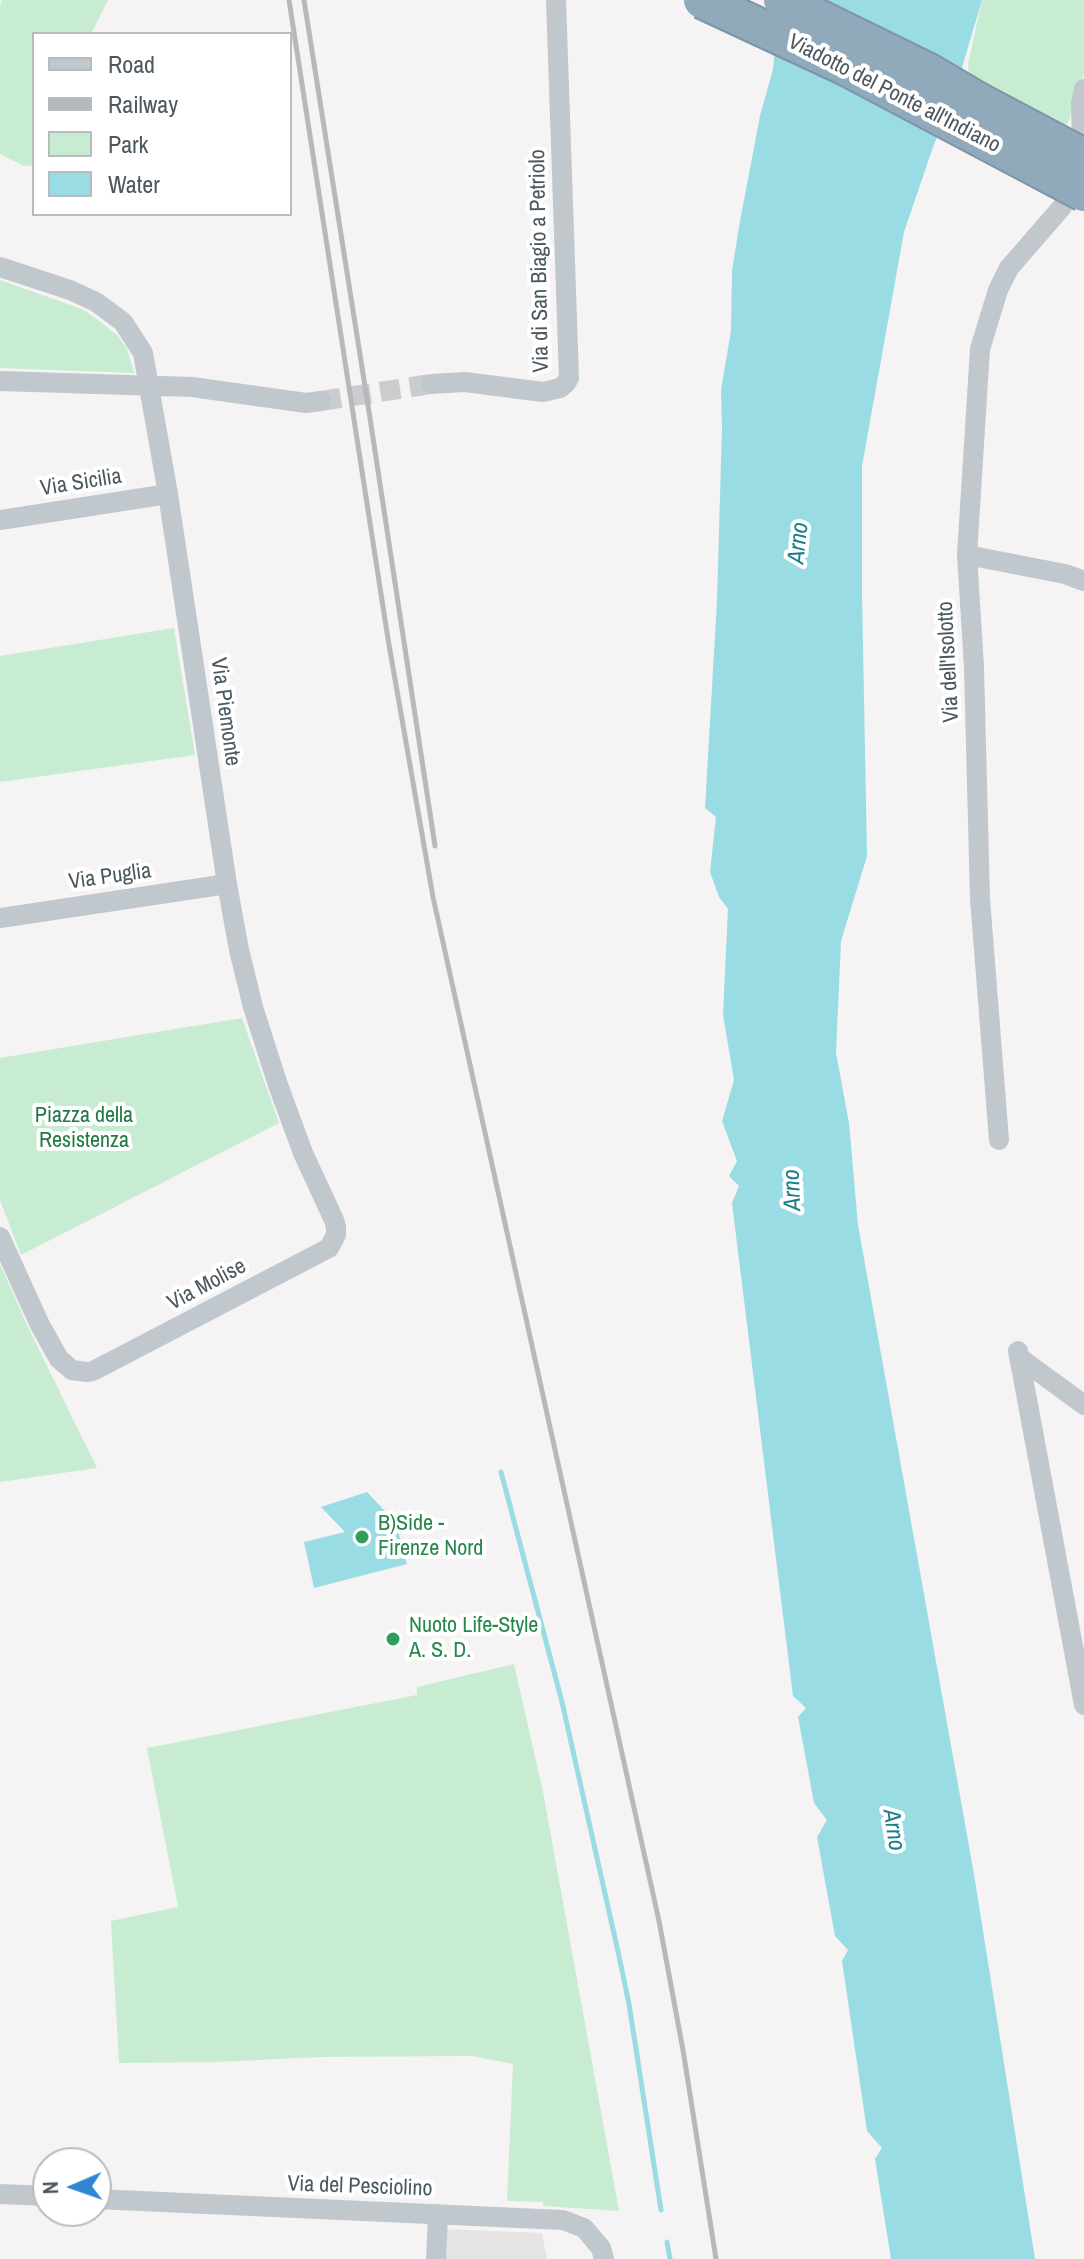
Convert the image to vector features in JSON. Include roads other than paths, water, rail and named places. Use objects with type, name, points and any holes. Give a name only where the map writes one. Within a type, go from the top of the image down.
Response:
[{"type":"highway","name":"Viadotto del Ponte all'Indiano","points":[[702,0],[846,67],[1073,200]]},
{"type":"highway","name":"Viadotto del Ponte all'Indiano","points":[[782,0],[929,72],[978,101],[1083,154]]},
{"type":"street","name":"Via di San Biagio a Petriolo","points":[[431,384],[465,382],[543,392],[560,388],[569,378],[556,0]]},
{"type":"street","points":[[1083,154],[1081,103],[1084,89]]},
{"type":"street","name":"Via dell'Isolotto","points":[[999,1140],[980,915],[974,667],[967,555],[980,349],[998,290],[1009,268],[1073,200]]},
{"type":"street","name":"Via Piemonte","points":[[0,267],[70,290],[109,310],[123,322],[143,353],[239,950],[261,1036],[297,1138],[334,1220],[336,1235]]},
{"type":"street","points":[[0,381],[192,387],[306,403],[321,401]]},
{"type":"street","name":"Via Sicilia","points":[[0,520],[168,494]]},
{"type":"street","points":[[967,555],[1065,574],[1084,581]]},
{"type":"street","name":"Via Puglia","points":[[0,918],[227,884]]},
{"type":"street","name":"Via Molise","points":[[0,1237],[59,1359],[78,1372],[93,1371],[329,1248],[336,1235]]},
{"type":"street","points":[[1084,1405],[1019,1355],[1084,1705]]},
{"type":"street","points":[[0,2194],[32,2195]]},
{"type":"street","name":"Via del Pesciolino","points":[[112,2200],[563,2220],[584,2228],[601,2248],[604,2259]]},
{"type":"street","points":[[436,2259],[438,2214]]},
{"type":"water","name":"Arno","points":[[780,0],[982,0],[956,88],[904,232],[862,466],[867,856],[841,941],[836,1053],[849,1123],[858,1225],[974,1874],[1035,2259],[891,2259],[875,2159],[882,2148],[867,2131],[842,1961],[848,1950],[835,1936],[817,1837],[827,1820],[814,1803],[798,1717],[806,1708],[793,1696],[732,1203],[739,1186],[729,1176],[737,1161],[722,1121],[734,1080],[723,1015],[728,909],[719,897],[710,872],[716,817],[705,808],[717,601],[721,390],[731,331],[732,271],[760,116],[773,69]]},
{"type":"water","name":"B)Side - Firenze Nord","points":[[367,1492],[396,1523],[407,1564],[314,1588],[304,1542],[345,1532],[321,1507]]},
{"type":"waterway","points":[[501,1472],[562,1702],[619,1956],[661,2210]]},
{"type":"waterway","points":[[667,2242],[670,2259]]},
{"type":"tunnel","points":[[321,401],[431,384]]},
{"type":"railway","points":[[289,0],[388,639],[433,897],[659,1921],[716,2259]]},
{"type":"railway","points":[[304,0],[435,846]]},
{"type":"place","name":"B)Side - Firenze Nord","points":[[362,1537]]},
{"type":"place","name":"Nuoto Life-Style A. S. D.","points":[[393,1639]]},
{"type":"park label","name":"Piazza della Resistenza","points":[[84,1128]]}]
